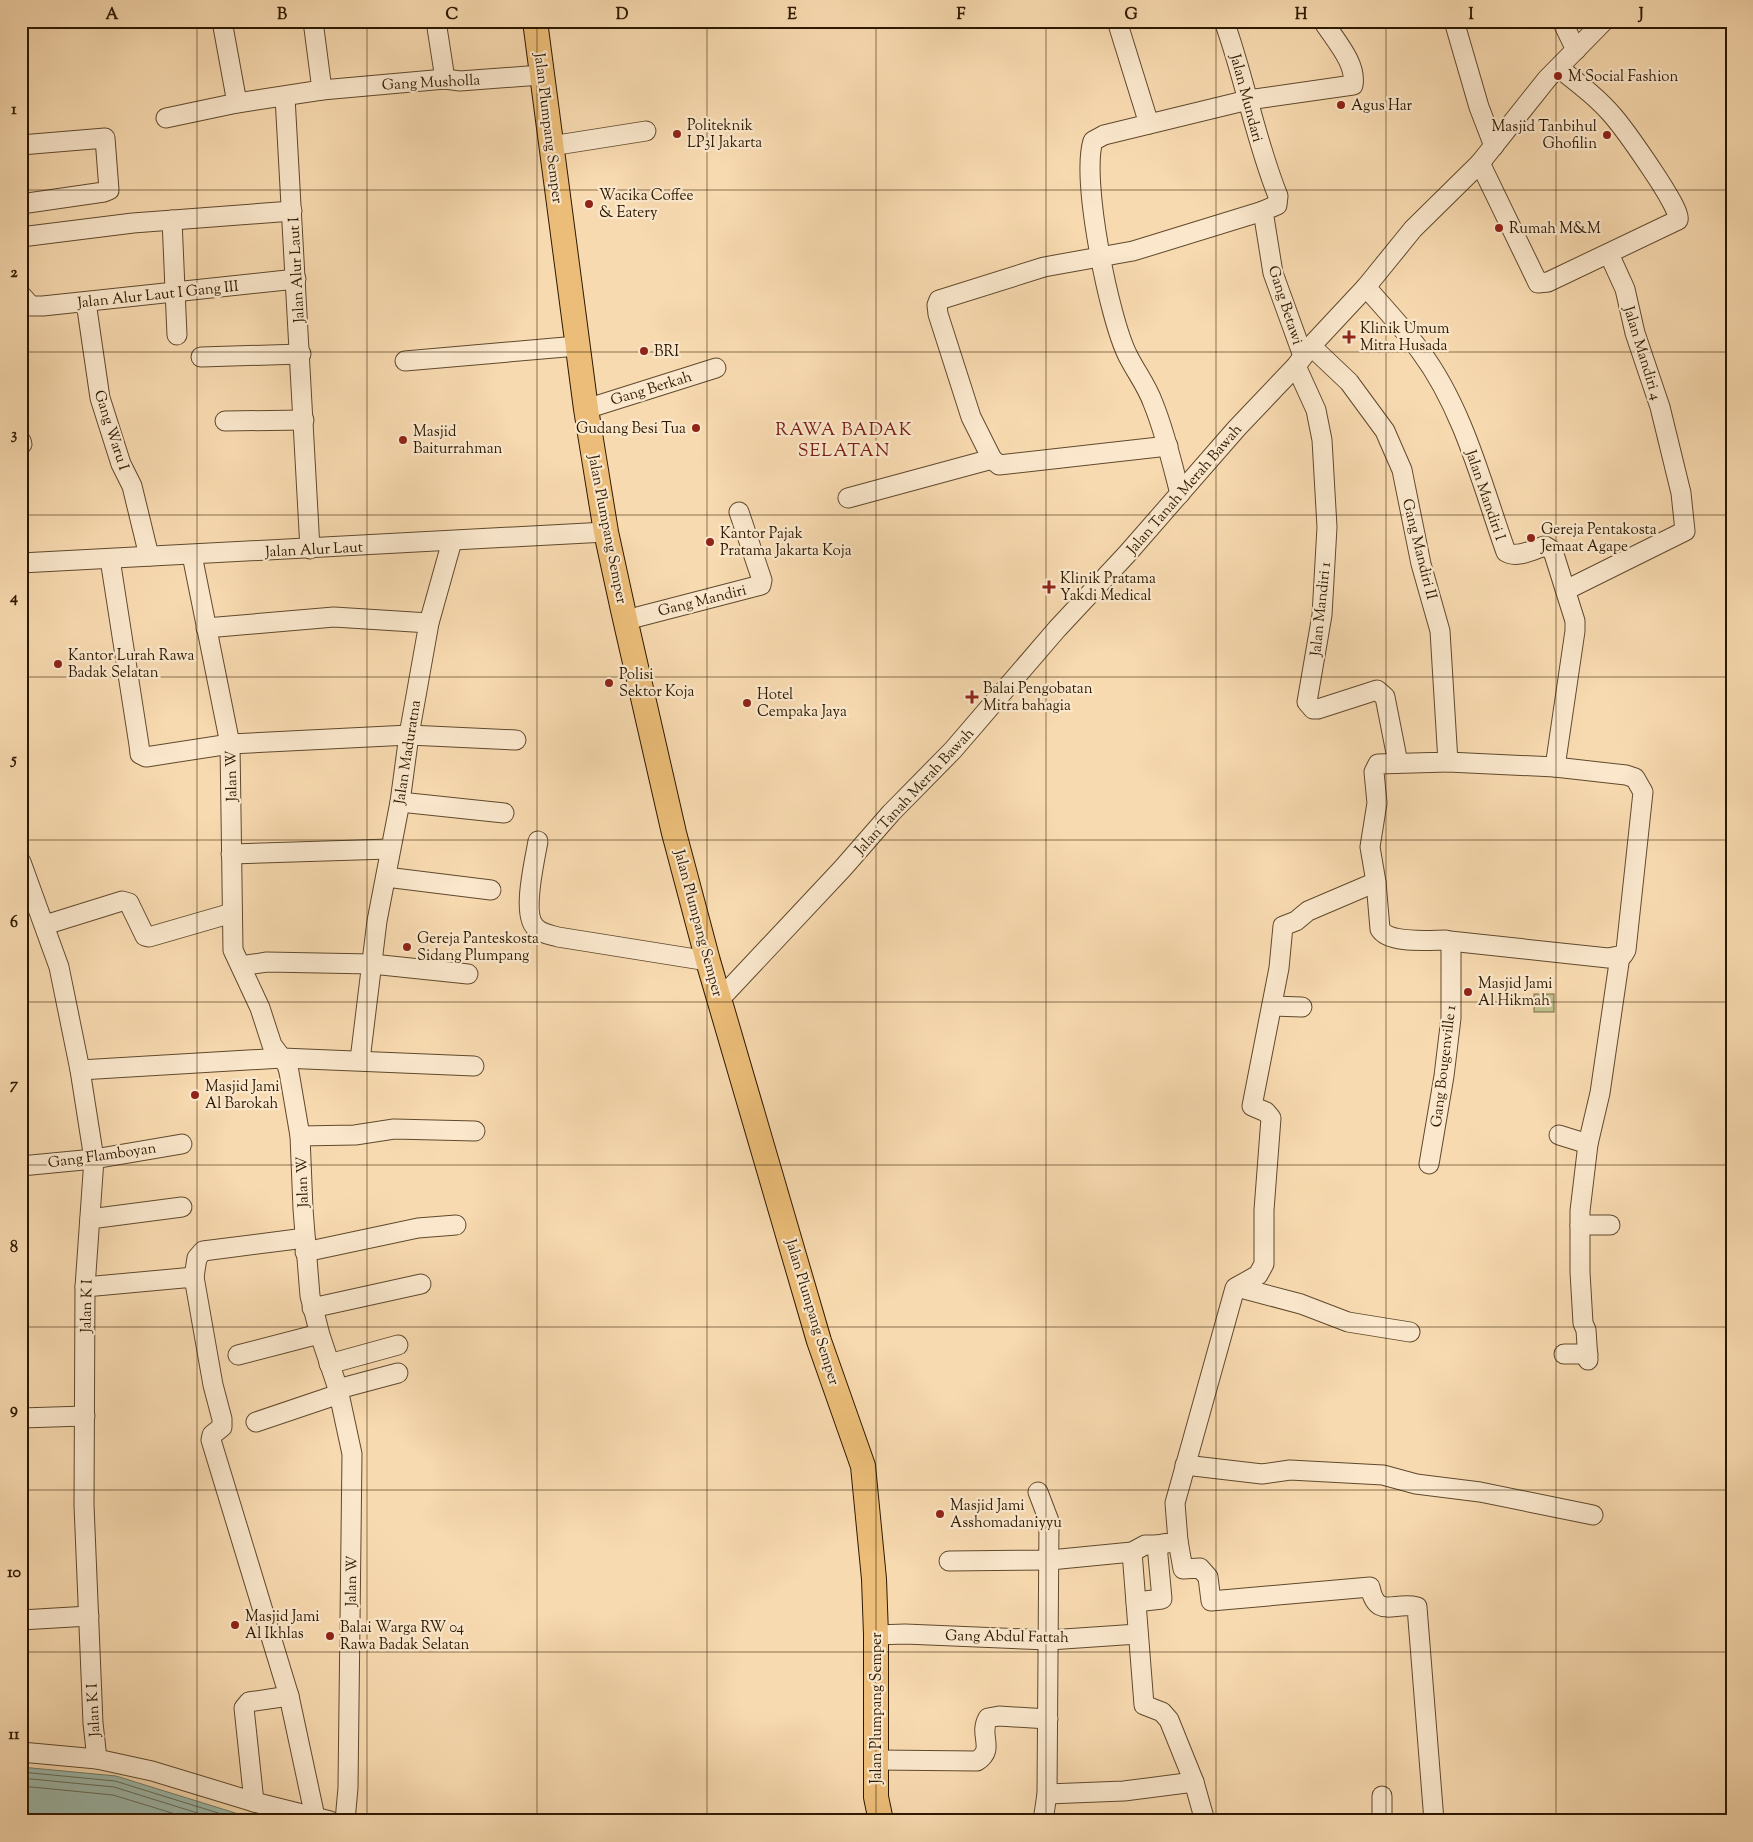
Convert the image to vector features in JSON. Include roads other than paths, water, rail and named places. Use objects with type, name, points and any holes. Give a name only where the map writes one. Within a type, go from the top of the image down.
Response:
[{"type":"main road","name":"Jalan Plumpang Semper","points":[[535,21],[577,346],[606,532],[674,834],[708,961],[819,1341],[863,1466],[874,1579],[876,1797],[879,1819]]},
{"type":"street","points":[[222,21],[237,103]]},
{"type":"street","points":[[166,118],[237,103],[322,90],[313,21]]},
{"type":"street","points":[[436,21],[445,79]]},
{"type":"street","points":[[1117,21],[1149,124]]},
{"type":"street","name":"Jalan Mundari","points":[[1224,21],[1248,100],[1259,146],[1279,202],[1262,211]]},
{"type":"street","points":[[1180,494],[1168,446],[1153,402],[1128,356],[1116,324],[1101,259],[1091,192],[1090,151],[1093,141],[1104,135],[1248,100],[1353,85],[1354,77],[1350,64],[1323,21]]},
{"type":"street","points":[[1454,21],[1479,106],[1494,146]]},
{"type":"street","points":[[1562,21],[1576,50]]},
{"type":"street","name":"Jalan Tanah Merah Bawah","points":[[720,999],[843,868],[891,813],[953,750],[1237,428],[1366,287],[1413,228],[1480,163],[1559,68],[1604,21]]},
{"type":"street","points":[[1480,163],[1538,283],[1548,282],[1680,218],[1634,142],[1596,99],[1559,68]]},
{"type":"street","name":"Gang Musholla","points":[[322,90],[445,79],[460,80],[541,75]]},
{"type":"street","name":"Jalan Alur Laut I","points":[[285,97],[301,354],[310,550]]},
{"type":"street","points":[[551,146],[646,131]]},
{"type":"street","points":[[21,145],[105,138],[109,190],[21,204]]},
{"type":"street","points":[[21,237],[172,220],[292,210]]},
{"type":"street","points":[[1168,446],[999,465],[992,458],[971,417],[938,314],[937,305],[939,300],[1044,267],[1101,259],[1132,252],[1262,211]]},
{"type":"street","name":"Gang Betawi","points":[[1262,211],[1273,273],[1303,356]]},
{"type":"street","points":[[172,220],[177,335]]},
{"type":"street","name":"Jalan Mandiri 4","points":[[1566,590],[1685,531],[1681,493],[1660,407],[1635,332],[1625,289],[1609,254]]},
{"type":"street","name":"Jalan Alur Laut I Gang III","points":[[24,302],[86,302],[296,279]]},
{"type":"street","name":"Jalan Mandiri I","points":[[1366,287],[1421,352],[1447,398],[1474,458],[1506,552],[1511,555],[1545,546],[1553,551],[1575,621],[1554,768]]},
{"type":"street","name":"Gang Waru I","points":[[86,302],[100,398],[122,464],[132,486],[149,556]]},
{"type":"street","points":[[405,360],[577,346]]},
{"type":"street","points":[[201,357],[301,354]]},
{"type":"street","name":"Gang Mandiri II","points":[[1303,356],[1349,382],[1385,432],[1402,470],[1421,564],[1440,631],[1448,762]]},
{"type":"street","name":"Jalan Mandiri 1","points":[[1303,356],[1322,440],[1327,527],[1322,615],[1307,702],[1312,709],[1318,709],[1378,690],[1381,691],[1384,697],[1398,762]]},
{"type":"street","name":"Gang Berkah","points":[[586,409],[716,368]]},
{"type":"street","points":[[225,421],[304,420]]},
{"type":"street","points":[[848,498],[992,458]]},
{"type":"street","name":"Gang Mandiri","points":[[626,620],[761,584],[762,580],[739,512]]},
{"type":"street","name":"Jalan Alur Laut","points":[[21,563],[310,550],[606,532]]},
{"type":"street","name":"Jalan Maduratna","points":[[360,1060],[377,921],[386,878],[389,849],[400,802],[409,735],[429,623],[452,541]]},
{"type":"street","name":"Jalan W","points":[[192,555],[230,744],[233,950],[260,1008],[272,1045],[282,1058],[289,1072],[300,1136],[305,1245],[312,1308],[347,1426],[353,1480],[348,1788],[344,1821]]},
{"type":"street","points":[[110,559],[140,754],[146,757],[230,744],[409,735],[516,740]]},
{"type":"street","points":[[206,628],[334,617],[429,623]]},
{"type":"street","points":[[1448,762],[1554,768],[1635,778],[1643,792],[1626,950],[1620,956],[1608,958],[1448,941],[1392,938],[1384,934],[1380,929],[1376,882],[1370,847],[1377,803],[1374,772],[1378,764],[1448,762]]},
{"type":"street","points":[[400,802],[504,813]]},
{"type":"street","points":[[538,841],[528,913],[535,928],[558,937],[708,961]]},
{"type":"street","points":[[232,854],[389,849]]},
{"type":"street","name":"Jalan K I","points":[[21,862],[59,967],[80,1070],[94,1159],[85,1287],[84,1505],[93,1723],[97,1759]]},
{"type":"street","points":[[386,878],[491,890]]},
{"type":"street","points":[[1376,882],[1308,911],[1296,921],[1283,926],[1279,968],[1252,1106],[1266,1112],[1271,1118],[1264,1210],[1264,1264],[1258,1275],[1237,1287],[1175,1503],[1178,1540],[1184,1569],[1200,1568],[1208,1577],[1211,1601],[1370,1587],[1373,1601],[1380,1607],[1417,1607],[1434,1821]]},
{"type":"street","points":[[45,925],[122,901],[129,903],[145,936],[149,938],[232,913]]},
{"type":"street","name":"Gang Bougenville 1","points":[[1429,1164],[1444,1076],[1451,1018],[1448,941]]},
{"type":"street","points":[[1564,1354],[1588,1357],[1586,1330],[1582,1323],[1580,1224],[1588,1144],[1600,1093],[1620,956]]},
{"type":"street","points":[[241,966],[267,962],[372,964],[468,974]]},
{"type":"street","points":[[1272,1006],[1302,1007]]},
{"type":"street","points":[[80,1070],[282,1058],[474,1066]]},
{"type":"street","points":[[300,1136],[355,1135],[394,1129],[475,1131]]},
{"type":"street","points":[[1559,1135],[1588,1144]]},
{"type":"street","name":"Gang Flamboyan","points":[[21,1166],[94,1159],[182,1144]]},
{"type":"street","points":[[90,1219],[182,1207]]},
{"type":"street","points":[[1580,1224],[1610,1225]]},
{"type":"street","points":[[21,1752],[97,1759],[152,1771],[254,1802],[323,1819],[289,1696],[211,1440],[212,1435],[222,1427],[222,1419],[213,1385],[194,1277],[197,1258],[203,1252],[305,1245],[418,1228],[456,1225]]},
{"type":"street","points":[[85,1287],[194,1277]]},
{"type":"street","points":[[312,1308],[421,1284]]},
{"type":"street","points":[[1237,1287],[1301,1304],[1348,1322],[1410,1332]]},
{"type":"street","points":[[238,1355],[319,1334]]},
{"type":"street","points":[[329,1364],[398,1345]]},
{"type":"street","points":[[256,1422],[338,1392],[398,1373]]},
{"type":"street","points":[[21,1418],[85,1416]]},
{"type":"street","points":[[1185,1465],[1231,1472],[1262,1474],[1290,1470],[1383,1475],[1416,1484],[1480,1492],[1594,1515]]},
{"type":"street","points":[[1038,1492],[1049,1521],[1050,1560],[1047,1794],[1043,1821]]},
{"type":"street","points":[[949,1561],[1050,1560],[1132,1552],[1145,1546],[1178,1540]]},
{"type":"street","points":[[1136,1602],[1162,1599],[1158,1545]]},
{"type":"street","points":[[1132,1552],[1144,1705],[1162,1712],[1169,1720],[1194,1782],[1205,1821]]},
{"type":"street","points":[[21,1620],[89,1616]]},
{"type":"street","name":"Gang Abdul Fattah","points":[[876,1635],[905,1634],[1049,1640],[1138,1634]]},
{"type":"street","points":[[254,1802],[244,1708],[249,1702],[289,1696]]},
{"type":"street","points":[[877,1760],[977,1761],[984,1756],[987,1750],[983,1726],[988,1718],[999,1716],[1048,1719]]},
{"type":"street","points":[[1047,1794],[1124,1791],[1194,1782]]},
{"type":"street","points":[[1382,1796],[1382,1821]]},
{"type":"water","points":[[21,1767],[116,1776],[261,1821],[21,1821]]},
{"type":"place","name":"M Social Fashion","points":[[1558,76]]},
{"type":"place","name":"Agus Har","points":[[1341,105]]},
{"type":"place","name":"Politeknik LP3I Jakarta","points":[[677,134]]},
{"type":"place","name":"Masjid Tanbihul Ghofilin","points":[[1607,135]]},
{"type":"place","name":"Wacika Coffee & Eatery","points":[[589,204]]},
{"type":"place","name":"Rumah M&M","points":[[1499,228]]},
{"type":"place","name":"Klinik Umum Mitra Husada","points":[[1349,337]]},
{"type":"place","name":"BRI","points":[[644,351]]},
{"type":"place","name":"Gudang Besi Tua","points":[[696,428]]},
{"type":"place","name":"Masjid Baiturrahman","points":[[403,440]]},
{"type":"place","name":"Gereja Pentakosta Jemaat Agape","points":[[1531,538]]},
{"type":"place","name":"Kantor Pajak Pratama Jakarta Koja","points":[[710,542]]},
{"type":"place","name":"Klinik Pratama Yakdi Medical","points":[[1049,587]]},
{"type":"place","name":"Kantor Lurah Rawa Badak Selatan","points":[[58,664]]},
{"type":"place","name":"Polisi Sektor Koja","points":[[609,683]]},
{"type":"place","name":"Balai Pengobatan Mitra bahagia","points":[[972,697]]},
{"type":"place","name":"Hotel Cempaka Jaya","points":[[747,703]]},
{"type":"place","name":"Gereja Panteskosta Sidang Plumpang","points":[[407,947]]},
{"type":"place","name":"Masjid Jami Al Hikmah","points":[[1468,992]]},
{"type":"place","name":"Masjid Jami Al Barokah","points":[[195,1095]]},
{"type":"place","name":"Masjid Jami Asshomadaniyyu","points":[[940,1514]]},
{"type":"place","name":"Masjid Jami Al Ikhlas","points":[[235,1625]]},
{"type":"place","name":"Balai Warga RW 04 Rawa Badak Selatan","points":[[330,1636]]},
{"type":"district","name":"RAWA BADAK SELATAN","points":[[844,439]]}]
